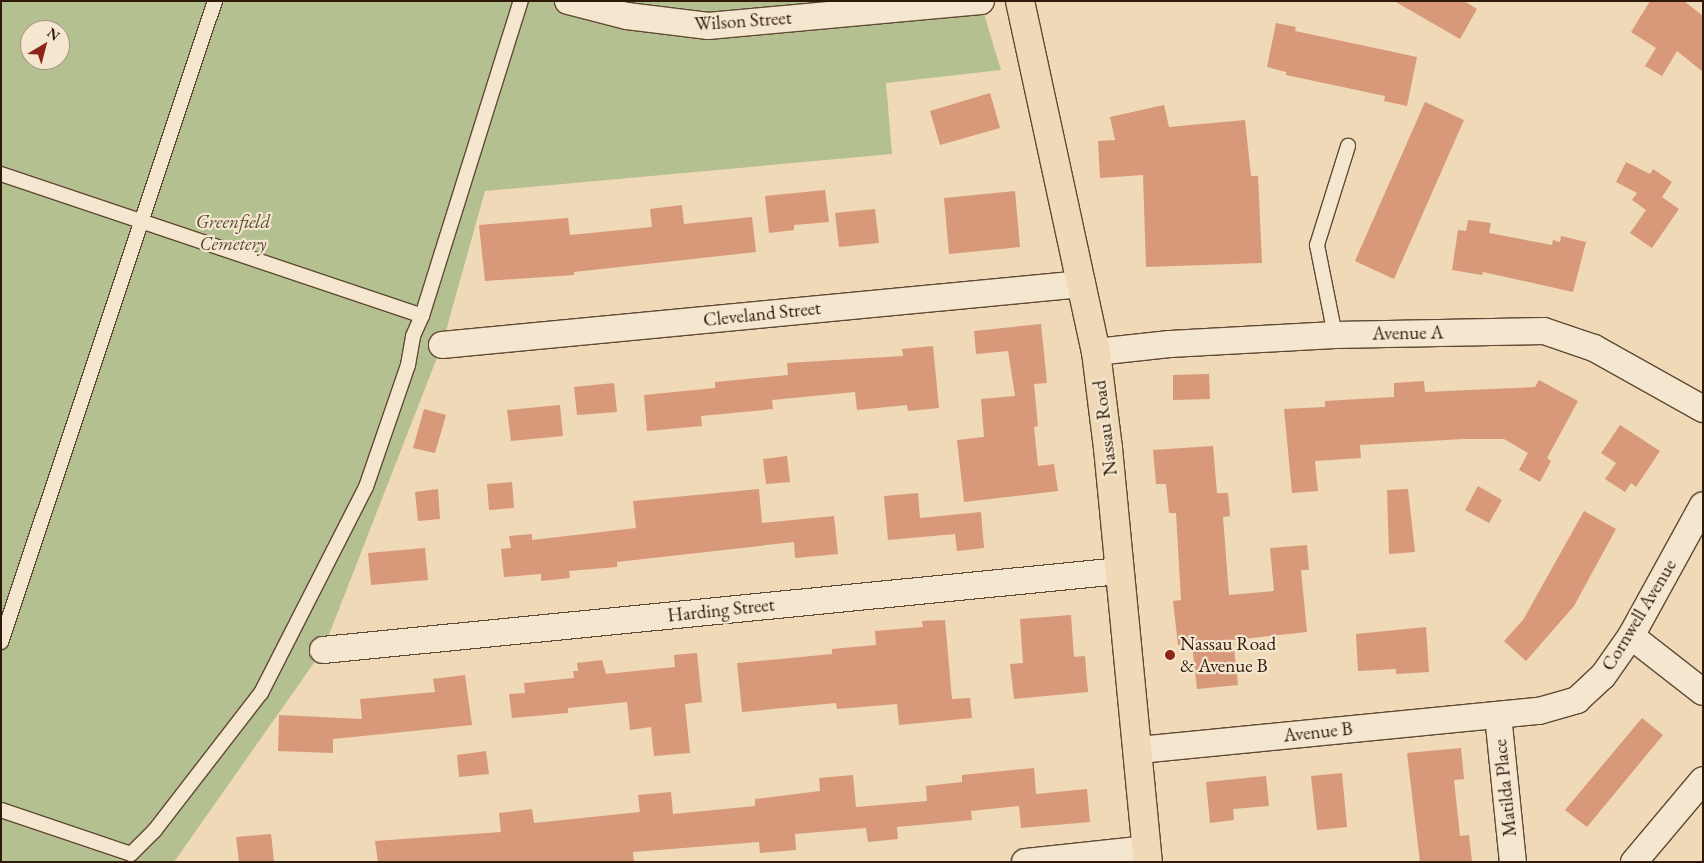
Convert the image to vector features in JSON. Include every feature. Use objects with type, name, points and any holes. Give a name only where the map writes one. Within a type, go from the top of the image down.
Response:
[{"type":"main road","name":"Nassau Road","points":[[1020,1],[1096,352],[1120,570],[1147,855]]},
{"type":"street","name":"Wilson Street","points":[[568,1],[626,16],[708,26],[981,1]]},
{"type":"street","name":"Cleveland Street","points":[[442,345],[1082,284]]},
{"type":"street","name":"Avenue A","points":[[1096,352],[1170,344],[1335,334],[1544,331],[1594,348],[1703,409]]},
{"type":"street","name":"Cornwell Avenue","points":[[1498,715],[1539,711],[1577,700],[1603,676],[1631,636],[1703,505]]},
{"type":"street","name":"Harding Street","points":[[323,650],[1120,570]]},
{"type":"street","points":[[1631,636],[1703,692]]},
{"type":"street","name":"Avenue B","points":[[1138,750],[1498,715]]},
{"type":"street","name":"Matilda Place","points":[[1498,715],[1513,862]]},
{"type":"street","points":[[1634,862],[1703,780]]},
{"type":"street","points":[[1025,862],[1147,855]]},
{"type":"lane","points":[[1,642],[215,1]]},
{"type":"lane","points":[[1,810],[128,858],[178,800],[262,693],[278,665],[366,487],[408,364],[412,336],[422,316],[521,1]]},
{"type":"lane","points":[[1335,334],[1316,245],[1348,146]]},
{"type":"lane","points":[[1,174],[422,316]]},
{"type":"green space","name":"Greenfield Cemetery","points":[[1,1],[980,1],[1001,70],[886,83],[892,154],[485,191],[442,345],[323,650],[174,862],[1,862]]},
{"type":"building","points":[[1394,1],[1464,1],[1477,9],[1460,39]]},
{"type":"building","points":[[1650,1],[1684,1],[1703,16],[1703,72],[1677,51],[1662,76],[1645,66],[1656,48],[1631,32]]},
{"type":"building","points":[[1276,23],[1296,27],[1295,31],[1417,57],[1407,106],[1384,101],[1385,96],[1286,75],[1286,72],[1267,67]]},
{"type":"building","points":[[990,93],[1000,128],[940,145],[930,111]]},
{"type":"building","points":[[1425,102],[1464,120],[1394,279],[1355,261]]},
{"type":"building","points":[[1164,105],[1169,127],[1245,120],[1251,176],[1258,176],[1262,263],[1146,267],[1143,175],[1100,178],[1098,141],[1115,140],[1110,117]]},
{"type":"building","points":[[1626,162],[1650,174],[1653,169],[1672,182],[1662,197],[1679,209],[1652,248],[1630,233],[1646,210],[1632,200],[1637,193],[1616,182]]},
{"type":"building","points":[[825,190],[829,222],[794,225],[794,230],[769,233],[765,196]]},
{"type":"building","points":[[1015,191],[1020,247],[949,254],[944,198]]},
{"type":"building","points":[[682,205],[684,224],[752,217],[756,252],[574,272],[574,275],[485,281],[479,225],[568,218],[570,235],[652,227],[650,209]]},
{"type":"building","points":[[875,209],[879,243],[839,247],[835,213]]},
{"type":"building","points":[[1468,220],[1491,223],[1489,233],[1552,245],[1553,240],[1560,242],[1561,236],[1586,242],[1573,292],[1483,272],[1482,275],[1452,270],[1458,230],[1466,231]]},
{"type":"building","points":[[1041,324],[1047,383],[1034,384],[1038,426],[1034,427],[1038,466],[1054,464],[1058,491],[964,502],[957,440],[984,437],[981,399],[1015,396],[1008,351],[976,354],[974,331]]},
{"type":"building","points":[[933,346],[939,408],[908,411],[907,405],[857,410],[855,392],[772,400],[773,409],[701,416],[702,426],[647,431],[644,395],[715,388],[715,382],[788,375],[787,363],[903,356],[902,349]]},
{"type":"building","points":[[1209,374],[1210,399],[1173,400],[1173,375]]},
{"type":"building","points":[[1539,380],[1578,401],[1547,458],[1551,461],[1540,482],[1519,470],[1528,453],[1504,439],[1463,439],[1360,445],[1361,458],[1315,461],[1318,491],[1292,493],[1284,409],[1325,407],[1325,401],[1394,397],[1394,383],[1424,381],[1425,392],[1535,387]]},
{"type":"building","points":[[614,383],[617,412],[577,415],[574,387]]},
{"type":"building","points":[[560,405],[563,436],[511,441],[507,410]]},
{"type":"building","points":[[424,409],[446,415],[435,453],[413,448]]},
{"type":"building","points":[[1620,425],[1660,451],[1636,487],[1631,483],[1625,492],[1605,479],[1616,463],[1601,453]]},
{"type":"building","points":[[1213,446],[1217,493],[1228,493],[1230,516],[1223,517],[1229,595],[1274,591],[1270,548],[1307,545],[1309,570],[1301,570],[1307,632],[1233,640],[1238,685],[1197,689],[1192,644],[1178,645],[1173,601],[1181,600],[1176,513],[1169,513],[1166,484],[1156,484],[1153,450]]},
{"type":"building","points":[[787,456],[790,482],[766,484],[763,459]]},
{"type":"building","points":[[512,482],[514,508],[489,510],[487,484]]},
{"type":"building","points":[[1478,486],[1502,500],[1489,523],[1465,510]]},
{"type":"building","points":[[438,489],[440,519],[418,521],[415,492]]},
{"type":"building","points":[[759,489],[762,523],[834,516],[838,554],[795,558],[794,542],[617,562],[617,567],[569,571],[570,578],[541,581],[541,574],[504,577],[501,549],[511,548],[509,536],[532,534],[532,540],[636,528],[633,501]]},
{"type":"building","points":[[1408,489],[1415,552],[1389,554],[1387,490]]},
{"type":"building","points":[[918,493],[920,518],[981,512],[984,548],[957,551],[955,534],[888,540],[884,496]]},
{"type":"building","points":[[1584,511],[1616,529],[1574,606],[1526,661],[1504,641],[1523,620]]},
{"type":"building","points":[[425,548],[428,580],[371,585],[368,553]]},
{"type":"building","points":[[1071,615],[1074,657],[1085,656],[1088,692],[1014,699],[1010,664],[1023,663],[1020,619]]},
{"type":"building","points":[[945,620],[952,699],[970,698],[972,718],[899,725],[897,704],[837,709],[836,703],[742,712],[737,663],[832,654],[832,649],[876,645],[875,631],[923,627],[922,621]]},
{"type":"building","points":[[1426,627],[1429,672],[1396,674],[1396,669],[1358,671],[1356,634]]},
{"type":"building","points":[[697,653],[702,702],[685,704],[690,753],[654,756],[651,727],[630,730],[627,702],[568,708],[568,713],[512,718],[509,694],[525,693],[524,683],[574,678],[573,671],[578,671],[577,663],[602,660],[606,674],[675,667],[674,655]]},
{"type":"building","points":[[465,675],[472,725],[333,739],[333,753],[278,751],[279,715],[362,719],[360,699],[435,692],[433,679]]},
{"type":"building","points":[[1642,718],[1663,735],[1587,827],[1565,810]]},
{"type":"building","points":[[1461,748],[1464,779],[1454,780],[1460,836],[1469,835],[1472,862],[1420,862],[1407,753]]},
{"type":"building","points":[[486,751],[489,774],[459,777],[457,755]]},
{"type":"building","points":[[1034,768],[1036,794],[1087,789],[1090,822],[1021,828],[1019,806],[971,811],[972,820],[897,827],[898,839],[868,842],[866,828],[795,834],[796,850],[760,853],[759,842],[633,852],[634,862],[378,862],[375,841],[501,832],[499,813],[532,809],[534,823],[640,812],[638,795],[671,792],[673,814],[755,806],[755,799],[820,791],[819,778],[853,775],[856,807],[927,801],[926,786],[962,782],[962,775]]},
{"type":"building","points":[[1342,773],[1347,827],[1317,830],[1311,776]]},
{"type":"building","points":[[1266,776],[1269,806],[1233,809],[1234,820],[1210,823],[1206,782]]},
{"type":"building","points":[[271,834],[274,862],[239,862],[236,837]]},
{"type":"place","name":"Nassau Road & Avenue B","points":[[1170,655]]}]
